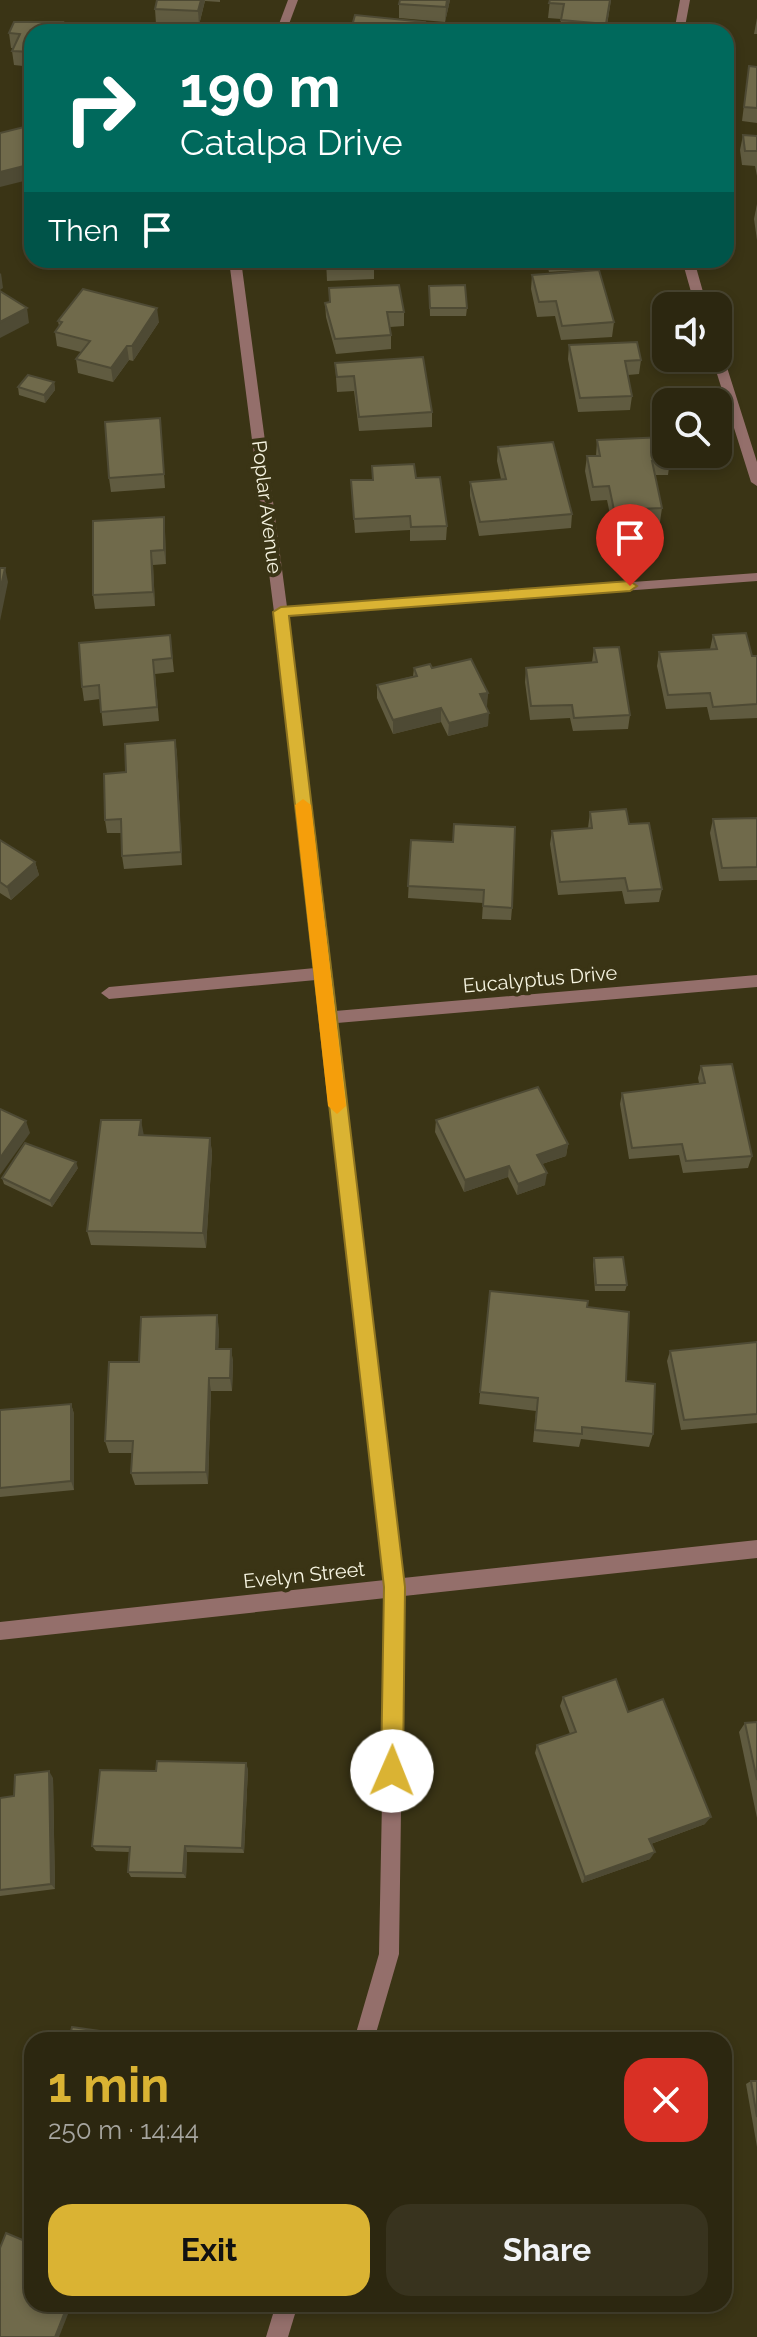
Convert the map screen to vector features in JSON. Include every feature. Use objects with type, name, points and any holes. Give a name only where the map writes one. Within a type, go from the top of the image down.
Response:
[{"type":"street","points":[[284,24],[293,0]]},
{"type":"street","points":[[680,24],[685,0]]},
{"type":"street","name":"Poplar Avenue","points":[[236,268],[281,612],[395,1587],[389,1954],[366,2032]]},
{"type":"street","points":[[690,268],[697,292]]},
{"type":"street","points":[[722,372],[757,482]]},
{"type":"street","points":[[281,612],[757,577]]},
{"type":"street","points":[[109,993],[323,973]]},
{"type":"street","name":"Eucalyptus Drive","points":[[327,1018],[757,981]]},
{"type":"street","name":"Evelyn Street","points":[[0,1631],[757,1549]]},
{"type":"street","points":[[277,2337],[285,2312]]},
{"type":"building","points":[[157,0],[201,0],[198,11],[155,9]]},
{"type":"building","points":[[400,0],[447,0],[446,7],[399,4]]},
{"type":"building","points":[[550,0],[610,0],[606,24],[561,20],[564,4],[549,3]]},
{"type":"building","points":[[355,15],[425,22],[424,24],[353,24]]},
{"type":"building","points":[[14,22],[63,22],[24,24],[24,52],[12,51],[20,34],[9,33]]},
{"type":"building","points":[[749,66],[757,67],[757,108],[744,107]]},
{"type":"building","points":[[24,127],[24,166],[0,172],[0,133]]},
{"type":"building","points":[[743,135],[757,136],[757,151],[745,151]]},
{"type":"building","points":[[599,270],[614,322],[562,326],[556,301],[539,302],[532,275]]},
{"type":"building","points":[[399,285],[404,312],[387,312],[391,335],[335,339],[325,303],[330,302],[329,288]]},
{"type":"building","points":[[465,285],[467,308],[430,308],[429,286]]},
{"type":"building","points":[[83,289],[157,308],[132,346],[127,346],[111,368],[76,359],[90,341],[55,332],[62,322],[58,321]]},
{"type":"building","points":[[0,291],[27,308],[0,322]]},
{"type":"building","points":[[637,342],[641,360],[625,361],[632,396],[580,398],[569,345]]},
{"type":"building","points":[[423,357],[432,412],[359,417],[354,376],[337,377],[335,363]]},
{"type":"building","points":[[28,375],[54,382],[44,395],[18,387]]},
{"type":"building","points":[[160,418],[164,474],[109,478],[105,422]]},
{"type":"building","points":[[652,438],[652,468],[662,508],[614,510],[609,486],[593,487],[587,456],[600,456],[597,440]]},
{"type":"building","points":[[553,442],[572,514],[480,522],[470,482],[506,479],[498,447]]},
{"type":"building","points":[[414,464],[416,478],[440,477],[447,526],[411,527],[410,516],[354,519],[351,480],[373,480],[372,466]]},
{"type":"building","points":[[164,517],[164,550],[151,551],[153,592],[93,595],[93,521]]},
{"type":"building","points":[[0,568],[5,568],[0,591]]},
{"type":"building","points":[[746,633],[752,656],[757,656],[757,704],[713,707],[710,693],[668,695],[659,652],[717,649],[713,635]]},
{"type":"building","points":[[170,635],[172,658],[153,660],[157,707],[101,712],[99,685],[82,687],[79,643]]},
{"type":"building","points":[[619,647],[630,715],[574,718],[572,705],[531,706],[526,668],[597,662],[594,648]]},
{"type":"building","points":[[471,659],[488,693],[480,694],[489,713],[449,723],[441,708],[393,720],[377,685],[417,676],[414,668],[430,664],[432,668]]},
{"type":"building","points":[[175,740],[181,852],[122,856],[121,819],[105,820],[104,774],[126,772],[125,744]]},
{"type":"building","points":[[626,809],[629,824],[649,823],[662,889],[628,891],[625,878],[560,882],[552,831],[592,828],[590,812]]},
{"type":"building","points":[[757,818],[757,867],[722,868],[713,819]]},
{"type":"building","points":[[454,824],[515,827],[512,908],[483,906],[484,890],[408,886],[411,840],[453,842]]},
{"type":"building","points":[[0,840],[35,862],[7,887],[0,882]]},
{"type":"building","points":[[732,1064],[752,1156],[686,1161],[682,1144],[632,1148],[622,1093],[705,1083],[701,1066]]},
{"type":"building","points":[[538,1087],[568,1144],[537,1155],[547,1173],[518,1184],[509,1166],[465,1180],[436,1120]]},
{"type":"building","points":[[0,1109],[26,1121],[0,1158]]},
{"type":"building","points":[[101,1120],[141,1120],[139,1135],[210,1138],[203,1233],[87,1231]]},
{"type":"building","points":[[25,1143],[76,1162],[50,1201],[2,1178]]},
{"type":"building","points":[[623,1257],[627,1285],[596,1285],[594,1258]]},
{"type":"building","points":[[490,1291],[588,1301],[587,1307],[629,1312],[626,1381],[655,1384],[653,1434],[582,1427],[582,1434],[535,1430],[538,1398],[480,1392]]},
{"type":"building","points":[[217,1315],[216,1349],[231,1349],[230,1378],[209,1378],[206,1472],[131,1473],[133,1441],[105,1441],[109,1362],[139,1362],[141,1317]]},
{"type":"building","points":[[757,1342],[757,1414],[684,1420],[670,1351]]},
{"type":"building","points":[[71,1404],[71,1481],[0,1488],[0,1410]]},
{"type":"building","points":[[616,1679],[628,1712],[663,1699],[711,1817],[649,1839],[655,1852],[585,1877],[537,1745],[576,1732],[563,1697]]},
{"type":"building","points":[[757,1722],[757,1780],[745,1723]]},
{"type":"building","points":[[157,1761],[246,1763],[242,1848],[185,1846],[183,1873],[128,1872],[130,1847],[92,1846],[100,1770],[156,1771]]},
{"type":"building","points":[[49,1771],[51,1884],[0,1890],[0,1798],[14,1796],[15,1775]]},
{"type":"building","points":[[72,2027],[107,2032],[71,2032]]},
{"type":"building","points":[[751,2081],[757,2081],[757,2117]]},
{"type":"building","points":[[6,2233],[24,2241],[24,2312],[65,2312],[55,2337],[0,2337],[0,2248]]},
{"type":"slow traffic","points":[[303,805],[337,1106]]},
{"type":"route","points":[[392,1771],[395,1587],[281,612],[630,586]]}]
